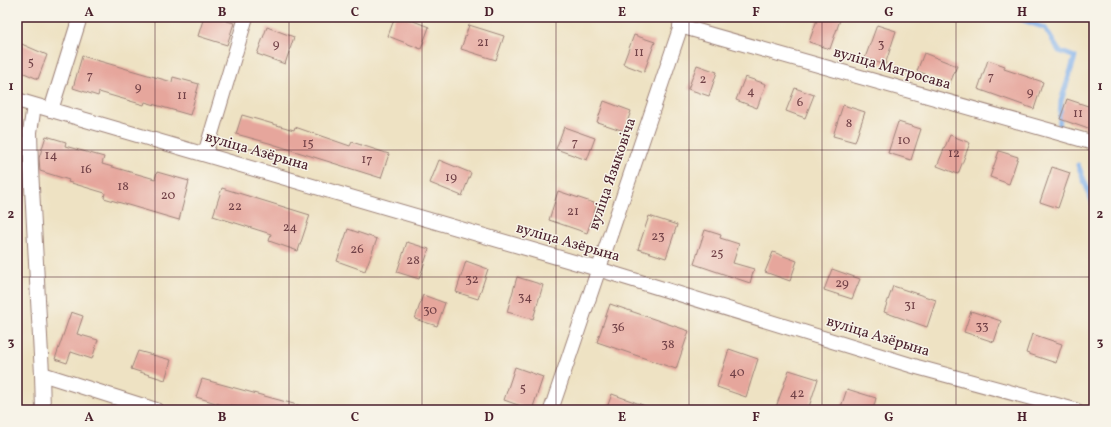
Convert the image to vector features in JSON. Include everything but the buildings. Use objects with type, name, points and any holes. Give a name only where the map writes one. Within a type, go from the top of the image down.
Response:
[{"type":"street","points":[[51,110],[80,17]]},
{"type":"street","points":[[204,154],[246,17]]},
{"type":"street","name":"вуліца Матросава","points":[[682,22],[1094,143]]},
{"type":"street","name":"вуліца Языковіча","points":[[551,410],[682,22]]},
{"type":"street","name":"вуліца Азёрына","points":[[17,100],[598,269],[917,367],[1075,410]]},
{"type":"street","points":[[34,106],[30,132],[31,168],[43,410]]},
{"type":"street","points":[[42,374],[156,410]]},
{"type":"waterway","points":[[1014,17],[1045,28],[1059,51],[1075,57],[1061,101],[1059,132]]},
{"type":"waterway","points":[[1078,165],[1094,206]]}]
